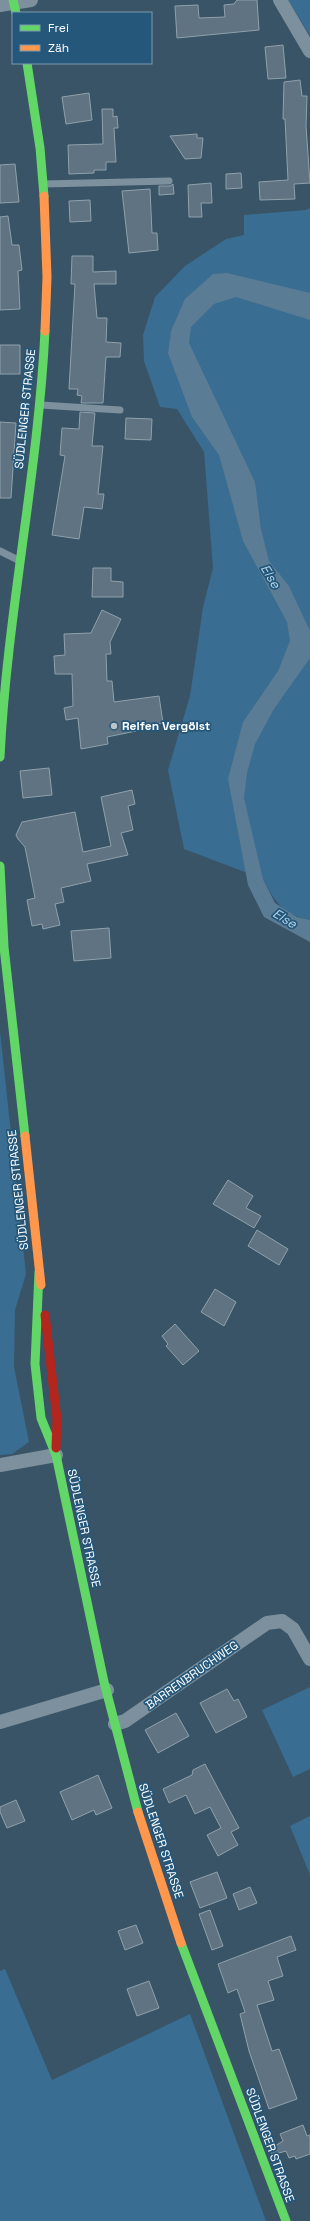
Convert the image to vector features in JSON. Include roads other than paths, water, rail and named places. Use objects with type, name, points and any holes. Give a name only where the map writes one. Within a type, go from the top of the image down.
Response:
[{"type":"main road","name":"SÜDLENGER STRASSE","points":[[0,757],[1,702],[40,405],[47,282],[44,184],[27,64]]},
{"type":"main road","name":"SÜDLENGER STRASSE","points":[[0,866],[4,947],[39,1272],[57,1419],[56,1455]]},
{"type":"main road","name":"SÜDLENGER STRASSE","points":[[39,1272],[34,1323],[35,1369],[42,1419],[56,1455],[106,1690],[139,1816],[184,1949],[286,2221]]},
{"type":"street","points":[[0,5],[15,6],[31,0]]},
{"type":"street","points":[[280,0],[310,52]]},
{"type":"street","points":[[0,1465],[56,1455]]},
{"type":"street","name":"BARRENBRUCHWEG","points":[[115,1724],[125,1721],[267,1623],[282,1621],[293,1629],[310,1659]]},
{"type":"street","points":[[0,1722],[106,1690]]},
{"type":"lane","points":[[44,184],[169,181]]},
{"type":"lane","points":[[40,405],[120,410]]},
{"type":"lane","points":[[0,550],[20,561]]},
{"type":"water","name":"Else","points":[[227,273],[310,293],[310,320],[236,297],[214,304],[191,327],[189,343],[255,482],[261,529],[269,561],[289,586],[310,631],[310,658],[274,709],[255,744],[247,773],[244,798],[263,879],[275,903],[297,917],[310,920],[310,942],[264,917],[248,885],[228,779],[243,722],[278,671],[290,641],[287,622],[243,541],[219,455],[192,417],[168,353],[171,331],[185,299],[213,274]]},
{"type":"place","name":"Reifen Vergölst","points":[[114,726]]}]
